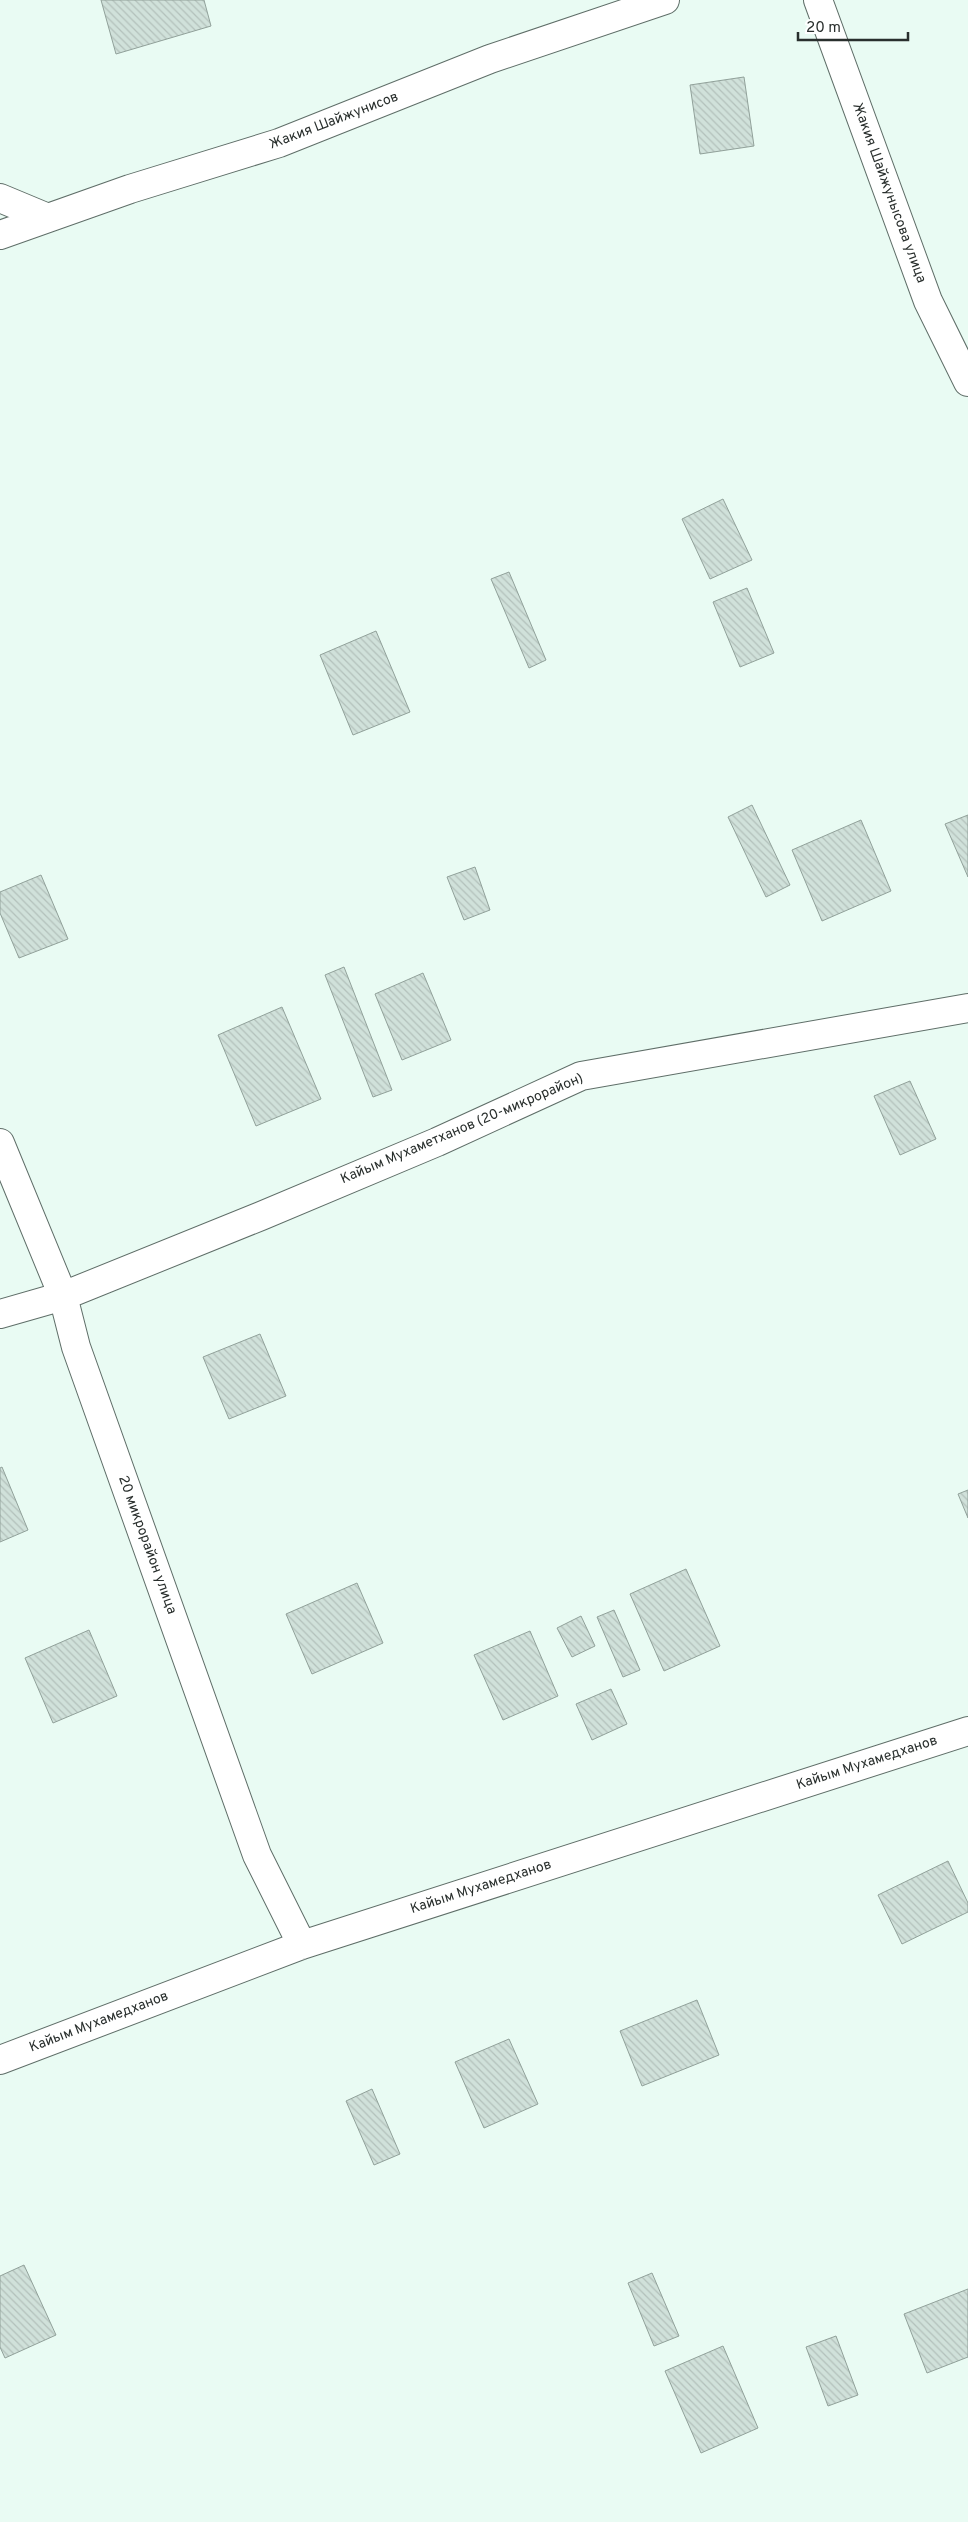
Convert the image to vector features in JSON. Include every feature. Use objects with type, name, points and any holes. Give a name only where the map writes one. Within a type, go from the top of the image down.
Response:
[{"type":"street","name":"Жакия Шайжунисов","points":[[0,235],[130,188],[279,143],[490,59],[665,0]]},
{"type":"street","name":"Жакия Шайжунысова улица","points":[[818,0],[928,301],[968,382]]},
{"type":"street","points":[[0,198],[48,218]]},
{"type":"street","name":"Кайым Мухаметханов (20-микрорайон)","points":[[63,1296],[437,1142],[581,1076],[968,1008]]},
{"type":"street","name":"20 микрорайон улица","points":[[0,1143],[63,1296],[76,1347],[257,1855],[302,1945]]},
{"type":"street","points":[[0,1314],[63,1296]]},
{"type":"street","name":"Кайым Мухамедханов","points":[[0,2060],[302,1945],[968,1731]]},
{"type":"building","points":[[101,0],[204,0],[211,26],[116,54]]},
{"type":"building","points":[[744,77],[754,146],[700,154],[690,85]]},
{"type":"building","points":[[723,499],[752,560],[710,579],[682,519]]},
{"type":"building","points":[[509,572],[546,660],[529,668],[491,579]]},
{"type":"building","points":[[747,588],[774,653],[740,667],[713,602]]},
{"type":"building","points":[[376,631],[410,712],[353,735],[320,655]]},
{"type":"building","points":[[752,805],[790,885],[766,897],[728,817]]},
{"type":"building","points":[[968,815],[968,877],[945,824]]},
{"type":"building","points":[[861,820],[891,891],[822,921],[792,850]]},
{"type":"building","points":[[475,867],[490,910],[464,920],[447,877]]},
{"type":"building","points":[[41,875],[68,939],[19,958],[0,913],[0,892]]},
{"type":"building","points":[[344,967],[392,1090],[373,1097],[325,975]]},
{"type":"building","points":[[423,973],[451,1040],[402,1060],[375,994]]},
{"type":"building","points":[[282,1007],[321,1099],[256,1126],[218,1035]]},
{"type":"building","points":[[910,1081],[936,1139],[900,1155],[874,1096]]},
{"type":"building","points":[[260,1334],[286,1396],[229,1419],[203,1357]]},
{"type":"building","points":[[2,1467],[28,1530],[0,1542],[0,1468]]},
{"type":"building","points":[[968,1490],[968,1518],[958,1494]]},
{"type":"building","points":[[686,1569],[720,1646],[664,1671],[630,1594]]},
{"type":"building","points":[[357,1583],[383,1643],[312,1674],[286,1614]]},
{"type":"building","points":[[614,1610],[640,1670],[623,1677],[597,1617]]},
{"type":"building","points":[[581,1616],[595,1646],[572,1657],[557,1628]]},
{"type":"building","points":[[89,1630],[117,1696],[53,1723],[25,1658]]},
{"type":"building","points":[[530,1631],[558,1696],[503,1720],[474,1655]]},
{"type":"building","points":[[611,1689],[627,1724],[592,1740],[576,1704]]},
{"type":"building","points":[[948,1861],[968,1903],[968,1912],[902,1944],[878,1895]]},
{"type":"building","points":[[697,2000],[719,2055],[642,2086],[620,2031]]},
{"type":"building","points":[[509,2039],[538,2104],[484,2128],[455,2062]]},
{"type":"building","points":[[372,2089],[400,2154],[374,2165],[346,2101]]},
{"type":"building","points":[[24,2265],[56,2335],[5,2358],[0,2347],[0,2276]]},
{"type":"building","points":[[652,2273],[679,2336],[654,2346],[628,2283]]},
{"type":"building","points":[[968,2289],[968,2357],[927,2373],[904,2314]]},
{"type":"building","points":[[836,2336],[858,2395],[828,2406],[806,2347]]},
{"type":"building","points":[[723,2346],[758,2428],[701,2453],[665,2371]]}]
